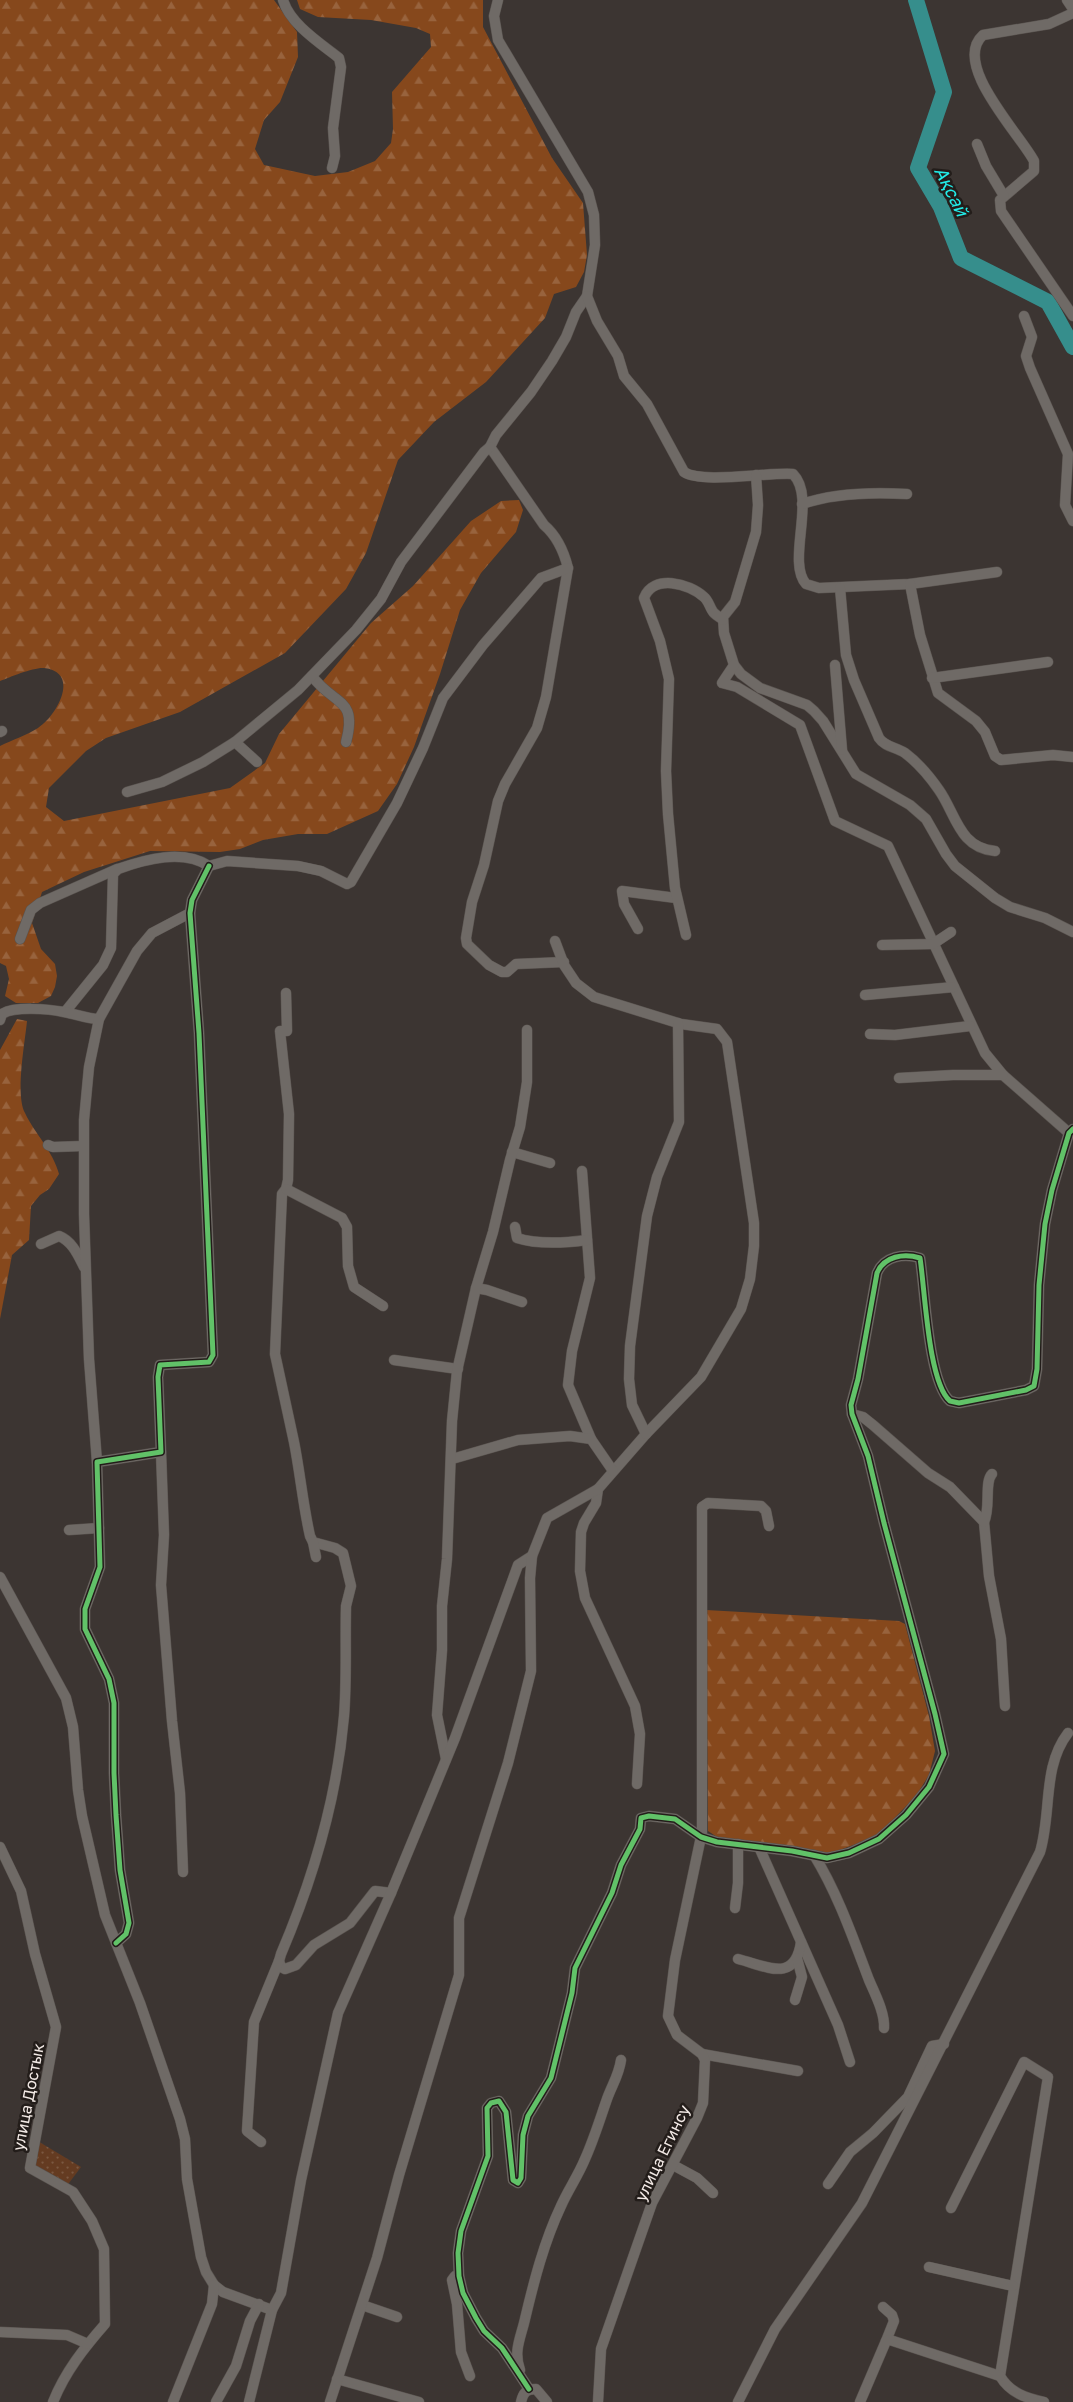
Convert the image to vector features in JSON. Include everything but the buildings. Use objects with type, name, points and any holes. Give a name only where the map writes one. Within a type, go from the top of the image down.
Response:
[{"type":"street","points":[[283,0],[286,9],[294,18],[339,58],[341,67],[333,128],[335,156],[332,168]]},
{"type":"street","points":[[126,792],[175,777],[235,742],[261,722],[312,676],[356,630],[381,598],[401,562],[488,451],[496,435],[531,392],[566,337],[576,312],[587,296],[595,244],[594,215],[588,192],[498,40],[494,16],[498,0]]},
{"type":"street","points":[[1067,0],[1073,11],[1049,24],[983,35],[974,47],[977,70],[994,102],[1034,161],[1034,171],[1000,200],[1001,211],[1073,316]]},
{"type":"street","points":[[977,144],[986,166],[1004,196]]},
{"type":"street","points":[[587,296],[597,321],[618,356],[624,376],[650,408],[684,472],[698,478],[778,472],[793,474],[798,479],[802,490],[800,557],[804,582],[819,588],[840,588],[910,584],[997,572]]},
{"type":"street","points":[[1024,316],[1032,337],[1026,356],[1068,454],[1065,505],[1073,521]]},
{"type":"street","points":[[488,451],[509,472],[544,525],[554,535],[568,568],[546,696],[538,728],[505,784],[498,801],[484,866],[472,902],[466,938],[467,944],[489,965],[502,972],[507,972],[516,964],[564,962]]},
{"type":"street","points":[[756,475],[758,506],[756,532],[735,602],[726,611],[724,620],[724,633],[734,665],[741,674],[760,688],[807,705],[823,721],[856,774],[910,805],[926,819],[955,866],[995,898],[1010,907],[1044,918],[1073,932]]},
{"type":"street","points":[[802,504],[820,498],[906,494]]},
{"type":"street","points":[[20,939],[31,910],[53,896],[112,872],[165,857],[180,857],[210,866],[227,861],[298,866],[321,871],[343,882],[350,882],[397,803],[423,748],[443,698],[483,645],[541,578],[568,568]]},
{"type":"street","points":[[686,935],[676,898],[666,781],[669,679],[660,641],[644,598],[646,592],[652,587],[671,583],[679,584],[704,597],[715,614],[724,620]]},
{"type":"street","points":[[910,584],[932,678],[938,693],[968,715],[985,732],[995,756],[1001,760],[1053,755],[1073,758]]},
{"type":"street","points":[[840,588],[846,655],[854,680],[878,738],[883,744],[905,753],[927,775],[945,798],[970,843],[982,850],[995,851]]},
{"type":"street","points":[[932,678],[1048,662]]},
{"type":"street","points":[[547,2402],[536,2390],[527,2386],[505,2353],[484,2331],[463,2293],[459,2276],[458,2253],[461,2230],[488,2156],[487,2108],[490,2103],[499,2101],[506,2112],[513,2180],[518,2183],[521,2178],[522,2135],[528,2116],[552,2078],[572,1993],[575,1968],[584,1946],[612,1893],[621,1865],[640,1829],[641,1818],[649,1816],[675,1819],[701,1837],[827,1858],[849,1853],[879,1839],[906,1815],[929,1787],[944,1754],[936,1714],[884,1523],[868,1456],[852,1414],[851,1405],[858,1378],[876,1273],[886,1261],[900,1256],[920,1258],[930,1346],[944,1396],[950,1401],[959,1402],[1026,1390],[1034,1386],[1037,1369],[1039,1285],[1045,1224],[1052,1190],[1071,1131],[1003,1075],[984,1053],[888,846],[835,821],[800,725],[737,688],[722,683],[734,665]]},
{"type":"street","points":[[835,665],[842,753]]},
{"type":"street","points":[[312,676],[316,683],[343,704],[349,713],[351,722],[346,742]]},
{"type":"street","points":[[235,742],[257,762]]},
{"type":"street","points":[[183,1872],[180,1793],[161,1585],[164,1535],[158,1377],[160,1365],[209,1362],[213,1355],[199,1033],[190,913],[192,900],[210,866]]},
{"type":"street","points":[[65,1012],[103,965],[111,948],[112,872]]},
{"type":"street","points":[[638,930],[624,904],[622,891],[676,898]]},
{"type":"street","points":[[116,1944],[126,1934],[129,1924],[120,1870],[116,1815],[113,1692],[110,1679],[85,1629],[85,1609],[100,1567],[97,1462],[89,1359],[83,1146],[89,1067],[99,1019],[137,951],[152,933],[190,913]]},
{"type":"street","points":[[882,944],[933,944],[951,932]]},
{"type":"street","points":[[330,2402],[362,2305],[459,1975],[459,1918],[508,1763],[530,1671],[530,1578],[532,1556],[546,1518],[598,1489],[646,1434],[702,1377],[741,1309],[750,1279],[754,1246],[754,1223],[727,1042],[717,1029],[678,1023],[594,997],[576,983],[554,941]]},
{"type":"street","points":[[865,994],[954,987]]},
{"type":"street","points":[[286,993],[287,1031],[280,1031],[289,1120],[288,1180],[286,1189],[282,1194],[274,1354],[295,1448],[308,1527],[316,1557]]},
{"type":"street","points":[[0,1020],[2,1014],[8,1010],[65,1012],[99,1019]]},
{"type":"street","points":[[646,1434],[632,1406],[629,1379],[630,1346],[647,1216],[657,1177],[679,1122],[678,1023]]},
{"type":"street","points":[[870,1034],[895,1035],[970,1026]]},
{"type":"street","points":[[446,1760],[437,1715],[442,1650],[442,1606],[448,1559],[452,1422],[458,1370],[476,1288],[493,1232],[524,1106],[527,1030]]},
{"type":"street","points":[[899,1078],[1003,1075]]},
{"type":"street","points":[[48,1145],[54,1147],[83,1146]]},
{"type":"street","points":[[512,1152],[550,1163]]},
{"type":"street","points":[[582,1171],[590,1278],[572,1351],[568,1385],[591,1439],[613,1471]]},
{"type":"street","points":[[286,1189],[342,1218],[347,1227],[348,1266],[354,1287],[383,1306]]},
{"type":"street","points":[[515,1227],[518,1238],[526,1241],[565,1243],[587,1240]]},
{"type":"street","points":[[41,1244],[59,1236],[65,1238],[79,1257],[86,1272]]},
{"type":"street","points":[[476,1288],[522,1302]]},
{"type":"street","points":[[394,1360],[458,1370]]},
{"type":"street","points":[[852,1414],[863,1417],[928,1473],[950,1487],[984,1522]]},
{"type":"street","points":[[452,1459],[518,1440],[570,1436],[591,1439]]},
{"type":"street","points":[[97,1462],[161,1452]]},
{"type":"street","points":[[992,1474],[989,1482],[988,1514],[984,1522],[989,1576],[1001,1638],[1005,1706]]},
{"type":"street","points":[[598,1489],[596,1504],[584,1523],[581,1532],[581,1586],[596,1627],[620,1673],[639,1723],[637,1784]]},
{"type":"street","points":[[769,1526],[766,1511],[761,1506],[708,1503],[702,1507],[701,1837],[674,1960],[668,2016],[677,2035],[702,2054],[798,2070]]},
{"type":"street","points":[[69,1530],[99,1528]]},
{"type":"street","points":[[261,2142],[248,2131],[254,2022],[274,1978],[307,1887],[325,1823],[344,1717],[346,1606],[351,1592],[349,1575],[343,1554],[335,1548],[313,1542]]},
{"type":"street","points":[[249,2402],[272,2310],[281,2293],[301,2180],[338,2013],[391,1893],[446,1760],[518,1565],[532,1556]]},
{"type":"street","points":[[0,1577],[66,1698],[70,1710],[78,1771],[78,1790],[87,1840],[105,1915],[118,1953],[140,2003],[180,2119],[184,2138],[187,2178],[201,2256],[206,2272],[214,2285],[223,2292],[272,2310]]},
{"type":"street","points":[[738,2402],[775,2330],[862,2203],[1040,1852],[1047,1816],[1048,1788],[1056,1751],[1068,1733]]},
{"type":"street","points":[[735,1908],[738,1883],[738,1844]]},
{"type":"street","points":[[759,1846],[838,2025],[850,2062]]},
{"type":"street","name":"улица Достык","points":[[0,1847],[21,1891],[34,1954],[56,2027],[30,2168],[73,2192],[92,2222],[104,2249],[105,2324],[88,2344],[83,2347],[59,2386],[53,2402]]},
{"type":"street","points":[[814,1855],[831,1884],[845,1918],[877,2001],[884,2028]]},
{"type":"street","points":[[274,1978],[296,1965],[314,1945],[350,1923],[375,1892],[391,1893]]},
{"type":"street","points":[[738,1959],[780,1970],[792,1966],[797,1958],[801,1942]]},
{"type":"street","points":[[795,2000],[802,1977],[797,1958]]},
{"type":"street","points":[[279,1961],[281,1967],[288,1968]]},
{"type":"street","points":[[828,2184],[850,2152],[873,2133],[908,2097],[932,2046],[944,2044]]},
{"type":"street","name":"улица Егинсу","points":[[598,2402],[602,2349],[614,2309],[652,2203],[692,2130],[703,2103],[705,2060],[702,2054]]},
{"type":"street","points":[[505,2353],[512,2353],[521,2335],[532,2287],[547,2242],[560,2207],[591,2146],[608,2096],[619,2074],[621,2060]]},
{"type":"street","points":[[952,2208],[1024,2062],[1048,2077],[1000,2376]]},
{"type":"street","points":[[673,2165],[697,2178],[713,2193]]},
{"type":"street","points":[[929,2267],[1013,2286]]},
{"type":"street","points":[[459,2276],[455,2276],[452,2280],[457,2304],[461,2352],[470,2376]]},
{"type":"street","points":[[172,2402],[212,2304],[214,2285]]},
{"type":"street","points":[[212,2304],[223,2292]]},
{"type":"street","points":[[216,2402],[236,2366],[259,2304]]},
{"type":"street","points":[[362,2305],[397,2317]]},
{"type":"street","points":[[860,2402],[889,2338],[894,2321],[883,2307]]},
{"type":"street","points":[[0,2332],[67,2335],[88,2344]]},
{"type":"street","points":[[889,2338],[1000,2376],[1010,2390],[1021,2396],[1044,2402]]},
{"type":"street","points":[[516,2347],[516,2361],[527,2386],[521,2402]]},
{"type":"street","points":[[337,2379],[419,2402]]},
{"type":"shaded area","points":[[36,2140],[81,2167],[66,2187],[31,2167]]},
{"type":"green space","points":[[0,0],[274,0],[297,32],[298,57],[280,102],[264,120],[255,149],[264,165],[315,176],[348,172],[375,161],[391,143],[393,129],[392,92],[431,47],[430,34],[416,28],[371,20],[318,17],[300,9],[297,0],[483,0],[483,27],[552,158],[583,203],[587,255],[584,272],[576,287],[554,294],[545,318],[486,382],[434,422],[398,460],[366,553],[346,589],[285,653],[180,712],[106,738],[86,751],[49,788],[46,807],[64,821],[230,788],[265,763],[279,734],[371,623],[413,586],[471,521],[501,501],[519,500],[523,510],[516,532],[481,573],[460,610],[414,747],[397,784],[378,811],[327,834],[298,834],[263,840],[240,849],[220,852],[150,851],[84,872],[42,892],[32,923],[41,949],[55,964],[57,976],[51,996],[38,1003],[16,1003],[5,996],[9,979],[6,966],[0,963],[0,746],[34,731],[45,722],[58,705],[63,686],[61,677],[55,671],[44,668],[28,671],[0,681]]},
{"type":"green space","points":[[17,1019],[27,1021],[21,1082],[22,1105],[29,1121],[53,1158],[59,1174],[49,1189],[40,1195],[31,1206],[29,1240],[12,1255],[0,1319],[0,1050]]},
{"type":"green space","points":[[706,1610],[899,1621],[905,1624],[929,1716],[935,1751],[929,1775],[916,1796],[876,1837],[831,1853],[717,1837],[708,1831]]},
{"type":"waterway","name":"Ақсай","points":[[916,0],[944,92],[918,168],[941,207],[961,258],[1048,302],[1073,347]]},
{"type":"cycle path","points":[[116,1943],[126,1934],[129,1923],[120,1870],[116,1815],[114,1703],[109,1679],[85,1629],[85,1609],[100,1567],[97,1462],[161,1452],[158,1377],[160,1365],[209,1362],[213,1355],[199,1033],[190,913],[192,900],[209,866]]},
{"type":"cycle path","points":[[529,2389],[502,2348],[484,2331],[463,2293],[459,2276],[458,2253],[461,2231],[488,2156],[487,2108],[491,2103],[499,2101],[506,2112],[513,2180],[518,2183],[521,2178],[523,2135],[528,2116],[551,2078],[572,1993],[575,1968],[612,1893],[621,1865],[640,1829],[641,1818],[649,1816],[675,1819],[701,1837],[717,1842],[792,1851],[827,1858],[849,1853],[879,1839],[906,1815],[929,1787],[944,1754],[868,1456],[852,1414],[851,1405],[858,1379],[877,1273],[880,1267],[889,1259],[901,1256],[920,1258],[932,1356],[943,1391],[950,1401],[959,1403],[1026,1390],[1034,1386],[1037,1369],[1039,1285],[1045,1224],[1052,1190],[1069,1133],[1073,1129]]}]
